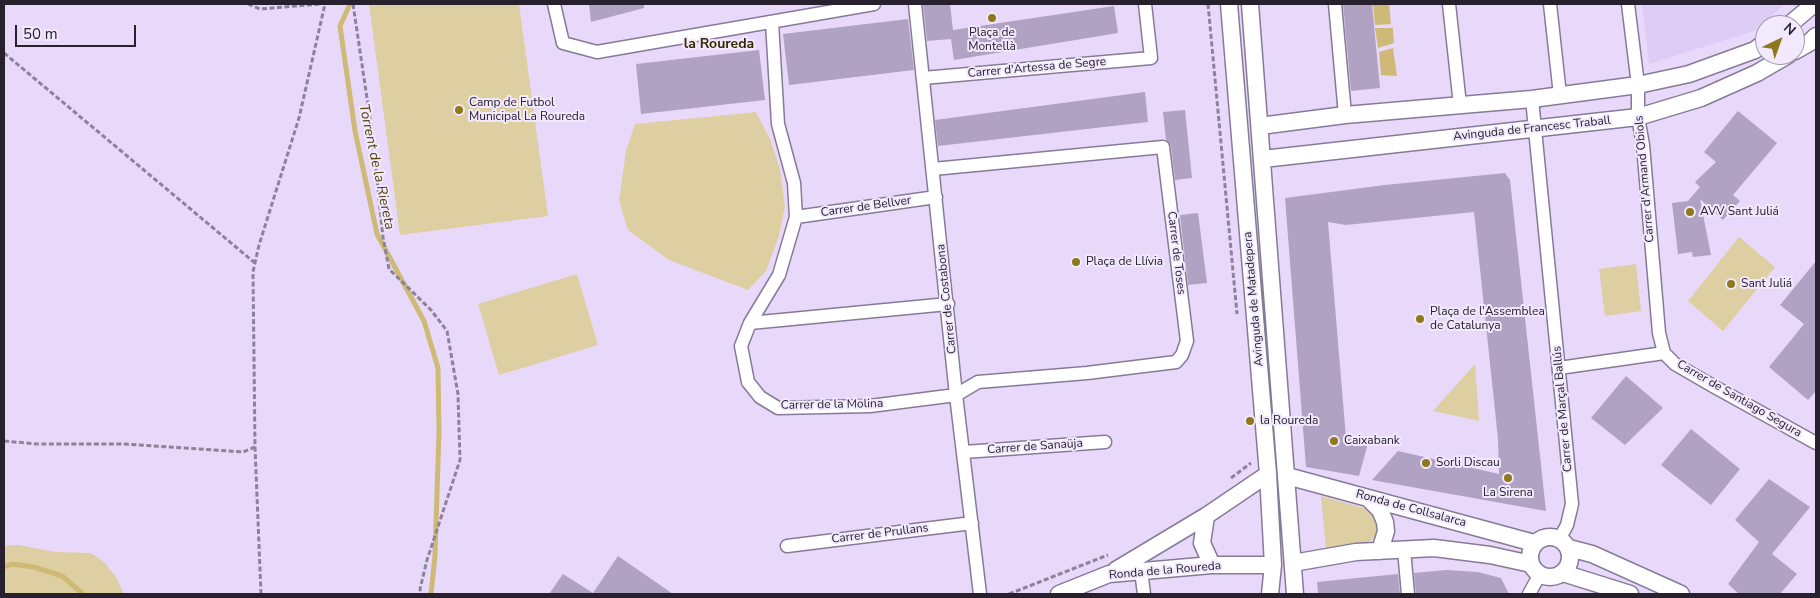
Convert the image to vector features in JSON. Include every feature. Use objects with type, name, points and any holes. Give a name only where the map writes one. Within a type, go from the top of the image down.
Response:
[{"type":"street","points":[[554,4],[562,43],[597,52],[874,4]]},
{"type":"street","name":"Carrer de Costabona","points":[[915,4],[956,394],[980,594]]},
{"type":"street","name":"Carrer d'Artessa de Segre","points":[[923,78],[1151,58],[1145,4]]},
{"type":"street","name":"Avinguda de Matadepera","points":[[1230,4],[1268,474],[1273,565],[1270,594]]},
{"type":"street","name":"Avinguda de Matadepera","points":[[1250,4],[1295,594]]},
{"type":"street","points":[[1335,4],[1346,115]]},
{"type":"street","points":[[1449,4],[1460,105]]},
{"type":"street","points":[[1550,4],[1560,95]]},
{"type":"street","name":"Carrer d'Armand Obiols","points":[[1628,4],[1638,85],[1638,117],[1643,145],[1658,333],[1664,354]]},
{"type":"street","points":[[1800,15],[1814,4]]},
{"type":"street","name":"Carrer de la Molina","points":[[772,22],[778,124],[794,183],[796,217],[779,275],[750,323],[740,346],[748,382],[760,397],[778,408],[870,406],[956,394]]},
{"type":"street","name":"Avinguda de Francesc Traball","points":[[1805,45],[1816,36]]},
{"type":"street","points":[[1260,126],[1346,115],[1532,99],[1638,85],[1689,74],[1755,50]]},
{"type":"street","name":"Avinguda de Francesc Traball","points":[[1263,159],[1638,117],[1701,98],[1771,65]]},
{"type":"street","name":"Carrer de Marçal Ballús","points":[[1532,99],[1572,504],[1565,543]]},
{"type":"street","name":"Carrer de Toses","points":[[933,169],[1163,147],[1187,341],[1182,355],[1176,362],[1087,373],[978,382],[956,394]]},
{"type":"street","name":"Carrer de Bellver","points":[[796,217],[936,197]]},
{"type":"street","points":[[750,323],[948,304]]},
{"type":"street","points":[[1559,368],[1664,354]]},
{"type":"street","name":"Carrer de Santiago Segura","points":[[1664,354],[1676,364],[1713,386],[1816,443]]},
{"type":"street","name":"Carrer de Sanaüja","points":[[964,452],[1105,442]]},
{"type":"street","points":[[1109,574],[1206,516],[1268,474],[1287,476]]},
{"type":"street","name":"Ronda de Collsalarca","points":[[1287,476],[1534,543]]},
{"type":"street","points":[[1368,498],[1380,510],[1385,522],[1386,531],[1380,551]]},
{"type":"street","points":[[1206,516],[1202,544],[1212,566]]},
{"type":"street","name":"Carrer de Prullans","points":[[787,546],[972,522]]},
{"type":"street","points":[[1529,594],[1535,569],[1530,553],[1534,543],[1546,536],[1592,554],[1681,594]]},
{"type":"street","points":[[1563,573],[1570,562],[1565,543]]},
{"type":"street","points":[[1273,565],[1293,564],[1356,552],[1434,548],[1511,558],[1552,577],[1563,573],[1630,594]]},
{"type":"street","points":[[1404,550],[1408,594]]},
{"type":"street","name":"Ronda de la Roureda","points":[[1059,594],[1109,574],[1212,566],[1273,565]]},
{"type":"street","points":[[1141,571],[1144,594]]},
{"type":"path","points":[[248,4],[260,9],[320,4]]},
{"type":"path","points":[[261,594],[255,447],[253,272],[259,245],[299,118],[326,4]]},
{"type":"path","points":[[354,4],[372,132],[382,237],[389,269],[431,310],[446,330],[458,394],[460,460],[426,560],[420,589],[421,594]]},
{"type":"path","points":[[1208,4],[1237,316]]},
{"type":"path","points":[[4,53],[255,263]]},
{"type":"path","points":[[4,441],[37,444],[126,444],[243,452],[255,447]]},
{"type":"path","points":[[1250,453],[1252,484]]},
{"type":"path","points":[[1224,483],[1251,463]]},
{"type":"path","points":[[1009,594],[1115,553]]},
{"type":"shaded area","name":"Camp de Futbol Municipal La Roureda","points":[[369,4],[519,4],[548,216],[400,235]]},
{"type":"shaded area","points":[[1373,4],[1389,4],[1391,24],[1375,25]]},
{"type":"shaded area","points":[[1642,4],[1785,4],[1772,15],[1755,15],[1754,31],[1649,64]]},
{"type":"shaded area","points":[[1375,28],[1393,28],[1394,43],[1378,48]]},
{"type":"shaded area","points":[[1393,48],[1397,76],[1381,75],[1379,52]]},
{"type":"shaded area","points":[[756,112],[770,139],[780,169],[785,206],[779,236],[766,271],[748,290],[669,260],[628,230],[619,200],[626,151],[635,124]]},
{"type":"shaded area","name":"Sant Juliá","points":[[1739,237],[1775,267],[1723,331],[1688,301]]},
{"type":"shaded area","points":[[1636,264],[1641,311],[1605,316],[1599,269]]},
{"type":"shaded area","points":[[577,274],[598,345],[499,375],[478,304]]},
{"type":"shaded area","points":[[1475,364],[1479,421],[1433,411]]},
{"type":"shaded area","points":[[1321,496],[1370,510],[1378,525],[1375,537],[1367,544],[1326,549]]},
{"type":"shaded area","points":[[18,545],[56,552],[91,553],[104,562],[116,577],[124,594],[4,594],[4,546]]},
{"type":"building","points":[[589,4],[644,4],[644,8],[591,22]]},
{"type":"building","points":[[923,4],[950,4],[953,30],[1114,6],[1118,33],[954,60],[951,39],[927,41]]},
{"type":"building","points":[[1343,4],[1372,4],[1380,88],[1351,91]]},
{"type":"building","points":[[908,19],[914,70],[789,85],[783,34]]},
{"type":"building","points":[[759,50],[765,100],[641,114],[636,64]]},
{"type":"building","points":[[1145,92],[1148,122],[938,146],[935,120]]},
{"type":"building","points":[[1185,110],[1192,178],[1175,180],[1171,146],[1166,140],[1163,112]]},
{"type":"building","points":[[1738,111],[1777,143],[1733,195],[1740,201],[1723,220],[1700,199],[1711,255],[1693,257],[1692,252],[1678,254],[1672,203],[1688,201],[1700,187],[1695,182],[1716,162],[1704,152]]},
{"type":"building","points":[[1505,173],[1510,180],[1546,511],[1372,480],[1398,451],[1499,474],[1498,439],[1474,212],[1346,225],[1328,222],[1346,438],[1368,443],[1359,476],[1306,467],[1285,198],[1385,185]]},
{"type":"building","points":[[1198,213],[1207,283],[1188,285],[1180,215]]},
{"type":"building","points":[[1816,261],[1816,391],[1808,400],[1769,367],[1804,324],[1780,305]]},
{"type":"building","points":[[1626,376],[1663,408],[1625,445],[1591,418]]},
{"type":"building","points":[[1691,429],[1740,469],[1711,505],[1661,465]]},
{"type":"building","points":[[1769,479],[1810,507],[1772,554],[1797,574],[1780,594],[1739,594],[1728,584],[1759,542],[1735,520]]},
{"type":"building","points":[[618,556],[673,594],[549,594],[563,574],[593,593]]},
{"type":"building","points":[[1446,570],[1478,572],[1501,578],[1509,594],[1416,594],[1414,573]]},
{"type":"building","points":[[1398,574],[1400,594],[1318,594],[1317,582]]},
{"type":"waterway","name":"Torrent de la Riereta","points":[[350,4],[340,26],[355,131],[377,234],[424,321],[438,368],[439,432],[435,555],[431,594]]},
{"type":"waterway","points":[[4,567],[12,564],[34,567],[62,576],[83,594]]},
{"type":"place","name":"Plaça de Montellà","points":[[992,18]]},
{"type":"place","name":"Camp de Futbol Municipal La Roureda","points":[[459,110]]},
{"type":"place","name":"AVV Sant Juliá","points":[[1690,212]]},
{"type":"place","name":"Plaça de Llívia","points":[[1076,262]]},
{"type":"place","name":"Sant Juliá","points":[[1731,284]]},
{"type":"place","name":"Plaça de l'Assemblea de Catalunya","points":[[1420,319]]},
{"type":"place","name":"la Roureda","points":[[1250,421]]},
{"type":"place","name":"Caixabank","points":[[1334,441]]},
{"type":"place","name":"Sorli Discau","points":[[1426,463]]},
{"type":"place","name":"La Sirena","points":[[1508,478]]},
{"type":"district","name":"la Roureda","points":[[719,45]]}]
